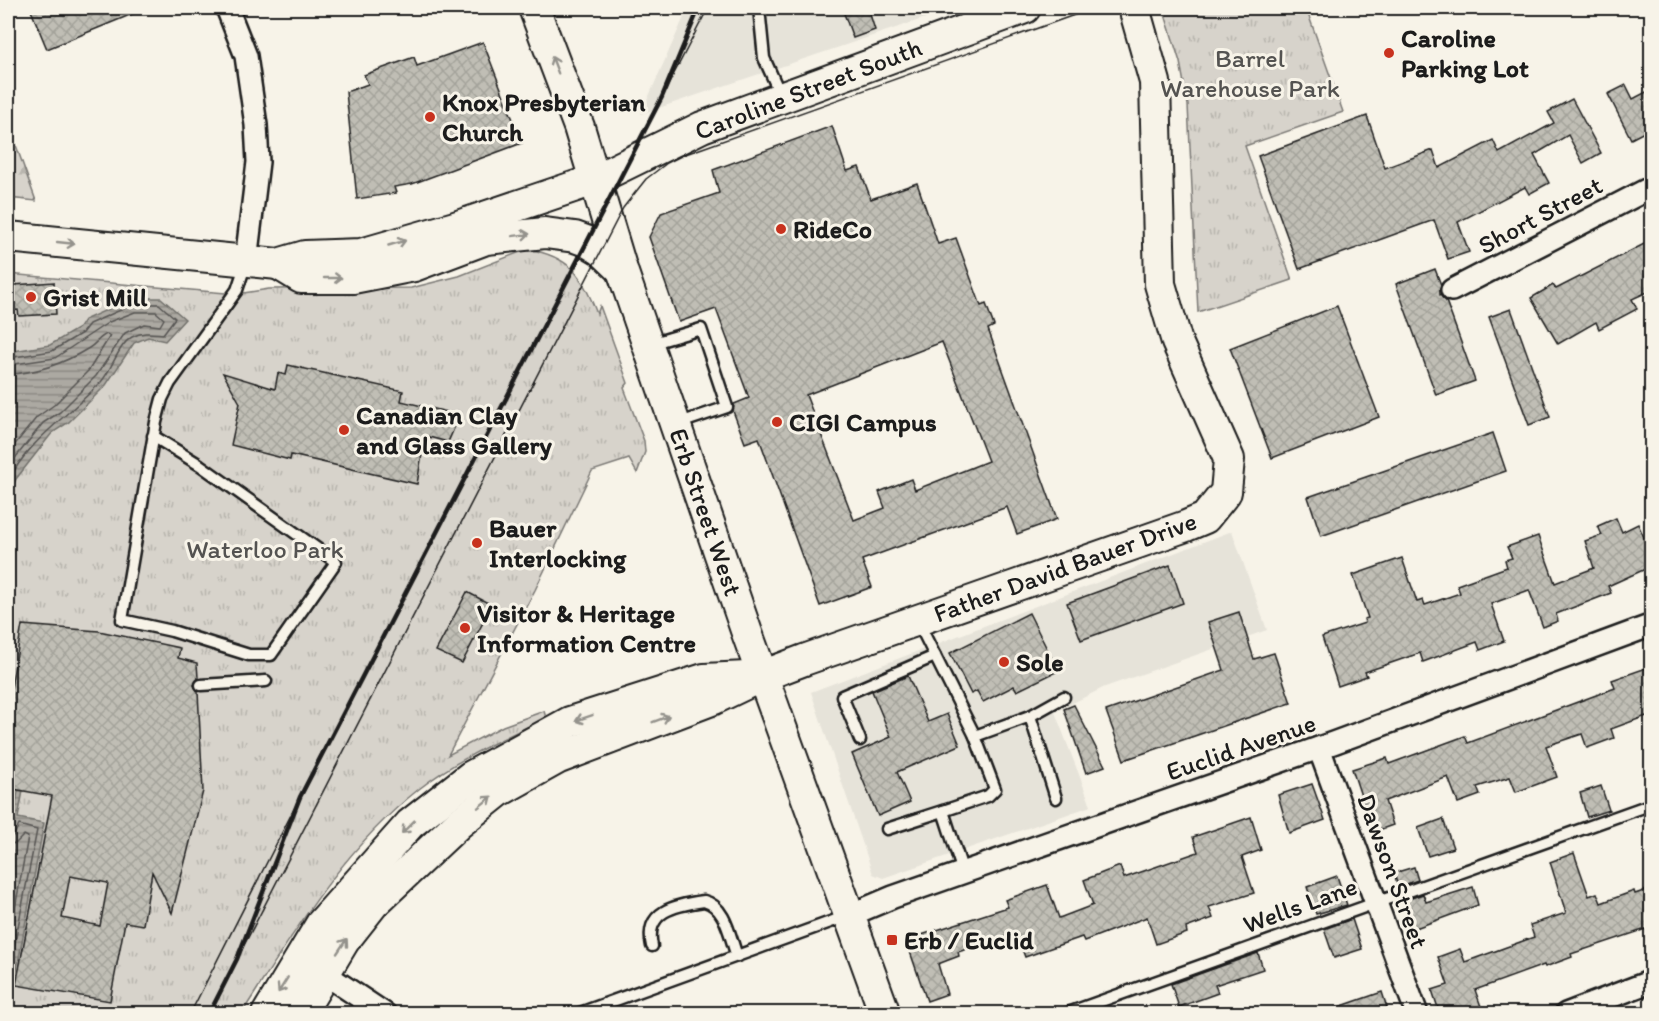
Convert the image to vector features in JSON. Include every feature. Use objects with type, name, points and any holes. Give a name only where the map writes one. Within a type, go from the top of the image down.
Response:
[{"type":"street","points":[[227,8],[246,57],[256,125],[258,162],[246,261]]},
{"type":"street","name":"Erb Street West","points":[[534,8],[579,127],[622,270],[650,344],[762,676],[885,1014]]},
{"type":"street","name":"Caroline Street South","points":[[278,264],[305,256],[361,254],[455,227],[594,180],[702,127],[1024,8]]},
{"type":"street","name":"Father David Bauer Drive","points":[[300,1014],[321,924],[410,824],[470,777],[570,722],[632,700],[704,679],[762,676],[1205,518],[1226,492],[1229,459],[1177,342],[1160,284],[1155,82],[1134,8]]},
{"type":"street","name":"Short Street","points":[[1452,290],[1652,187]]},
{"type":"street","points":[[8,237],[278,264],[301,278],[352,278],[414,266],[486,239],[545,233],[575,237],[586,241],[601,250],[622,270]]},
{"type":"street","name":"Euclid Avenue","points":[[848,916],[893,897],[1319,748],[1652,625]]},
{"type":"street","name":"Dawson Street","points":[[1319,748],[1417,1014]]},
{"type":"street","points":[[312,965],[385,1014]]},
{"type":"street","name":"Father David Bauer Drive","points":[[267,1014],[312,965]]},
{"type":"street","points":[[1566,1014],[1652,981]]},
{"type":"lane","points":[[759,8],[764,58],[781,96]]},
{"type":"lane","points":[[153,436],[200,465],[336,562],[271,655],[249,655],[172,631],[122,620],[153,436],[162,399],[170,383],[237,290],[246,261]]},
{"type":"lane","points":[[650,344],[701,329],[728,407],[677,424]]},
{"type":"lane","points":[[887,829],[988,796],[995,789],[975,736],[917,621]]},
{"type":"lane","points":[[860,740],[842,696],[935,656]]},
{"type":"lane","points":[[201,685],[266,681]]},
{"type":"lane","points":[[975,736],[1030,716],[1064,698]]},
{"type":"lane","points":[[1030,716],[1056,798]]},
{"type":"lane","name":"Wells Lane","points":[[1065,1014],[1652,804]]},
{"type":"lane","points":[[943,811],[963,872]]},
{"type":"lane","points":[[652,946],[649,933],[652,922],[660,913],[704,902],[712,903],[721,912],[737,956]]},
{"type":"lane","points":[[576,1014],[848,916]]},
{"type":"shaded area","points":[[688,8],[955,8],[641,114]]},
{"type":"shaded area","points":[[1232,531],[1267,630],[1105,687],[1055,712],[1091,806],[883,878],[873,874],[811,692]]},
{"type":"green space","name":"Barrel Warehouse Park","points":[[1163,8],[1306,8],[1343,112],[1245,146],[1292,280],[1198,312],[1188,105],[1180,62]]},
{"type":"green space","points":[[8,123],[36,201],[8,198]]},
{"type":"green space","name":"Waterloo Park","points":[[528,249],[554,257],[573,270],[586,288],[597,314],[600,306],[628,383],[624,388],[644,441],[645,452],[637,473],[629,459],[592,471],[535,590],[448,755],[503,726],[544,711],[546,718],[449,768],[391,813],[366,839],[321,894],[242,1013],[8,1013],[8,274],[237,294],[269,289],[411,288],[459,276]]},
{"type":"water","points":[[133,298],[161,298],[185,319],[165,341],[148,337],[134,343],[106,385],[69,422],[52,433],[16,479],[8,496],[8,352],[50,345],[79,328],[84,320]]},
{"type":"water","points":[[44,648],[49,649],[18,818],[44,823],[14,985],[8,983],[8,846]]},
{"type":"building","points":[[30,8],[147,8],[47,49]]},
{"type":"building","points":[[842,8],[868,8],[875,30],[853,38]]},
{"type":"building","name":"Knox Presbyterian Church","points":[[483,42],[522,143],[412,184],[394,187],[396,193],[357,199],[346,92],[368,84],[364,75],[414,57],[417,66]]},
{"type":"building","points":[[1626,85],[1633,99],[1652,89],[1652,128],[1631,139],[1608,94]]},
{"type":"building","points":[[1572,99],[1601,153],[1583,163],[1568,135],[1534,155],[1549,183],[1529,194],[1525,187],[1458,222],[1469,252],[1448,259],[1434,220],[1299,269],[1258,156],[1367,116],[1385,168],[1433,150],[1439,168],[1493,140],[1499,153],[1554,123],[1548,112]]},
{"type":"building","name":"CIGI Campus","points":[[832,126],[847,171],[859,167],[871,199],[917,183],[938,244],[956,238],[981,306],[986,304],[994,326],[988,329],[1057,519],[1017,534],[1007,507],[862,560],[872,587],[820,606],[759,438],[745,443],[733,411],[734,404],[749,398],[716,309],[679,322],[649,237],[661,213],[719,193],[713,170]],"holes":[[[942,342],[988,461],[915,490],[911,479],[879,492],[885,508],[854,520],[806,395]]]},
{"type":"building","points":[[1652,240],[1652,290],[1632,299],[1637,309],[1599,329],[1596,322],[1558,344],[1531,298],[1553,285],[1556,289]]},
{"type":"building","points":[[1435,269],[1441,285],[1440,295],[1446,301],[1475,381],[1436,395],[1396,284]]},
{"type":"building","name":"Grist Mill","points":[[54,282],[56,314],[19,316],[18,310],[8,311],[8,293],[15,292],[14,285]]},
{"type":"building","points":[[1337,306],[1379,417],[1272,458],[1230,348]]},
{"type":"building","points":[[1511,309],[1550,417],[1529,425],[1489,317]]},
{"type":"building","name":"Canadian Clay and Glass Gallery","points":[[288,365],[403,391],[401,401],[460,415],[448,442],[425,436],[417,484],[291,455],[290,460],[231,445],[240,403],[223,373],[275,389],[278,373],[286,375]]},
{"type":"building","points":[[1493,433],[1506,471],[1321,536],[1308,497]]},
{"type":"building","points":[[1616,518],[1622,532],[1638,524],[1652,555],[1652,566],[1608,586],[1611,593],[1556,614],[1558,621],[1543,627],[1529,590],[1491,604],[1504,641],[1480,650],[1477,642],[1423,662],[1420,653],[1365,672],[1367,676],[1338,686],[1322,637],[1365,623],[1364,619],[1368,618],[1353,575],[1402,558],[1417,602],[1423,600],[1425,605],[1460,593],[1457,585],[1507,567],[1505,560],[1512,558],[1507,547],[1538,536],[1555,583],[1594,568],[1585,541],[1602,535],[1598,526]]},
{"type":"building","points":[[1170,565],[1183,603],[1081,640],[1067,603]]},
{"type":"building","name":"Visitor & Heritage Information Centre","points":[[467,592],[492,605],[462,663],[436,651]]},
{"type":"building","points":[[1239,612],[1254,659],[1274,653],[1291,703],[1124,760],[1106,711],[1224,670],[1208,622]]},
{"type":"building","name":"Sole","points":[[1029,613],[1058,671],[1017,691],[1014,686],[983,702],[977,691],[971,694],[950,653]]},
{"type":"building","points":[[22,625],[99,631],[180,648],[178,658],[197,663],[198,678],[194,685],[198,692],[203,791],[172,913],[152,872],[143,925],[125,922],[110,1001],[16,985],[52,796],[8,788],[8,704]],"holes":[[[70,876],[108,883],[100,926],[62,918]]]},
{"type":"building","points":[[1652,666],[1652,714],[1611,729],[1614,738],[1587,748],[1582,734],[1546,746],[1557,777],[1516,792],[1510,777],[1477,787],[1480,795],[1458,803],[1448,777],[1385,801],[1393,825],[1373,832],[1352,769],[1387,758],[1389,764],[1465,736],[1468,743],[1615,688],[1612,680]]},
{"type":"building","points":[[908,676],[928,722],[947,714],[960,745],[897,772],[910,802],[878,816],[852,754],[891,737],[872,691]]},
{"type":"building","points":[[1074,705],[1105,766],[1086,773],[1064,709]]},
{"type":"building","points":[[1312,784],[1325,820],[1289,833],[1278,795]]},
{"type":"building","points":[[1601,786],[1609,810],[1587,817],[1580,793]]},
{"type":"building","points":[[1251,817],[1261,850],[1242,857],[1254,893],[1209,907],[1213,918],[1186,928],[1187,933],[1156,944],[1147,917],[1084,941],[1082,937],[1025,957],[1016,933],[958,952],[959,956],[938,964],[947,994],[927,1001],[906,940],[1008,907],[1005,900],[1047,885],[1059,918],[1093,905],[1084,880],[1120,866],[1124,878],[1198,852],[1193,837]]},
{"type":"building","points":[[1443,819],[1453,848],[1428,856],[1418,828]]},
{"type":"building","points":[[1574,853],[1589,896],[1597,893],[1601,903],[1634,891],[1635,894],[1652,888],[1652,927],[1571,954],[1572,957],[1545,967],[1544,965],[1475,990],[1482,1009],[1470,1014],[1440,1014],[1432,990],[1448,985],[1438,957],[1460,949],[1465,962],[1534,937],[1530,925],[1566,913],[1550,862]]},
{"type":"building","points":[[1414,867],[1418,880],[1398,887],[1394,873]]},
{"type":"building","points":[[1337,876],[1347,905],[1316,914],[1307,887]]},
{"type":"building","points":[[1473,887],[1478,905],[1413,929],[1403,901],[1423,894],[1426,902]]},
{"type":"building","points":[[1352,919],[1362,949],[1334,958],[1324,929]]},
{"type":"building","points":[[1258,953],[1263,969],[1215,985],[1218,993],[1179,1007],[1171,984]]},
{"type":"building","points":[[1382,992],[1389,1014],[1328,1014],[1327,1011]]},
{"type":"tram line","points":[[662,97],[708,8]]},
{"type":"tram line","points":[[237,959],[623,208],[646,179],[667,163],[683,155],[1094,8]]},
{"type":"tram line","points":[[190,1014],[300,797]]},
{"type":"railway","points":[[209,1014],[237,959],[300,797],[662,97],[699,8]]},
{"type":"place","name":"Caroline Parking Lot","points":[[1389,53]]},
{"type":"place","name":"Knox Presbyterian Church","points":[[430,117]]},
{"type":"place","name":"RideCo","points":[[781,229]]},
{"type":"place","name":"Grist Mill","points":[[31,297]]},
{"type":"place","name":"CIGI Campus","points":[[777,422]]},
{"type":"place","name":"Canadian Clay and Glass Gallery","points":[[344,430]]},
{"type":"place","name":"Bauer Interlocking","points":[[477,543]]},
{"type":"place","name":"Visitor & Heritage Information Centre","points":[[465,628]]},
{"type":"place","name":"Sole","points":[[1004,662]]},
{"type":"place","name":"Erb / Euclid","points":[[892,940]]}]
